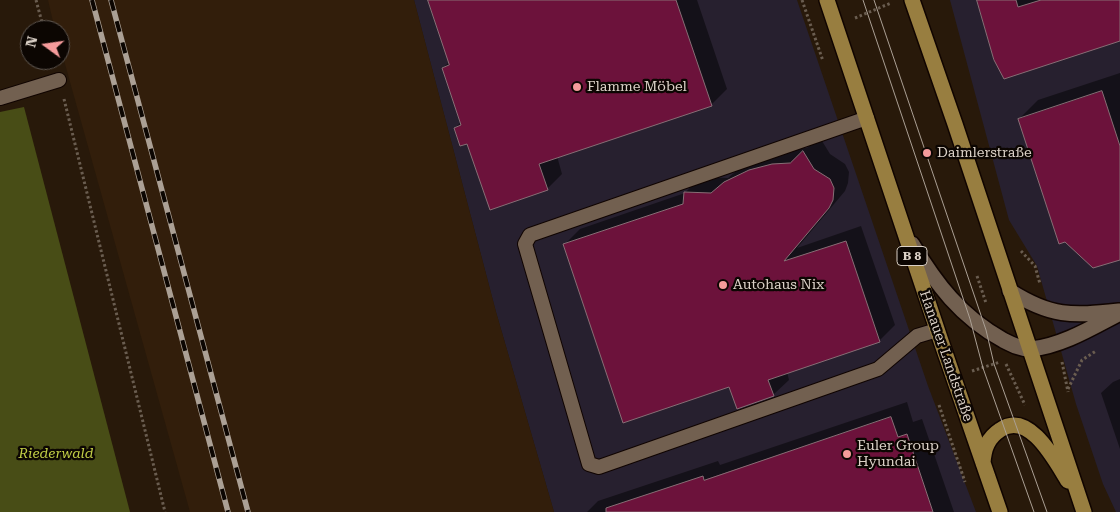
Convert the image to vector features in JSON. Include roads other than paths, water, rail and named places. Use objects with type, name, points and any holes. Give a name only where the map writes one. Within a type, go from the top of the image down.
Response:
[{"type":"main road","name":"Hanauer Landstraße","points":[[827,0],[1000,512]]},
{"type":"main road","points":[[912,0],[1082,506]]},
{"type":"main road","points":[[983,465],[984,452],[992,436],[1004,427],[1016,425],[1038,437],[1082,506]]},
{"type":"street","points":[[904,232],[922,260],[958,308],[997,336],[1019,347],[1031,350],[1076,335],[1120,312]]},
{"type":"street","points":[[1010,290],[1034,306],[1047,311],[1070,314],[1120,312]]},
{"type":"lane","points":[[0,98],[59,80]]},
{"type":"lane","points":[[867,118],[530,235],[525,244],[589,464],[599,467],[878,369],[918,336],[937,330]]},
{"type":"tram line","points":[[863,0],[970,319],[983,368],[1034,512]]},
{"type":"tram line","points":[[874,0],[986,330],[994,364],[1047,512]]},
{"type":"railway","points":[[92,0],[228,512]]},
{"type":"railway","points":[[111,0],[248,512]]},
{"type":"place","name":"Flamme Möbel","points":[[577,87]]},
{"type":"place","name":"Daimlerstraße","points":[[927,153]]},
{"type":"place","name":"Autohaus Nix","points":[[723,285]]},
{"type":"place","name":"Euler Group Hyundai","points":[[847,454]]},
{"type":"park label","name":"Riederwald","points":[[56,454]]}]
